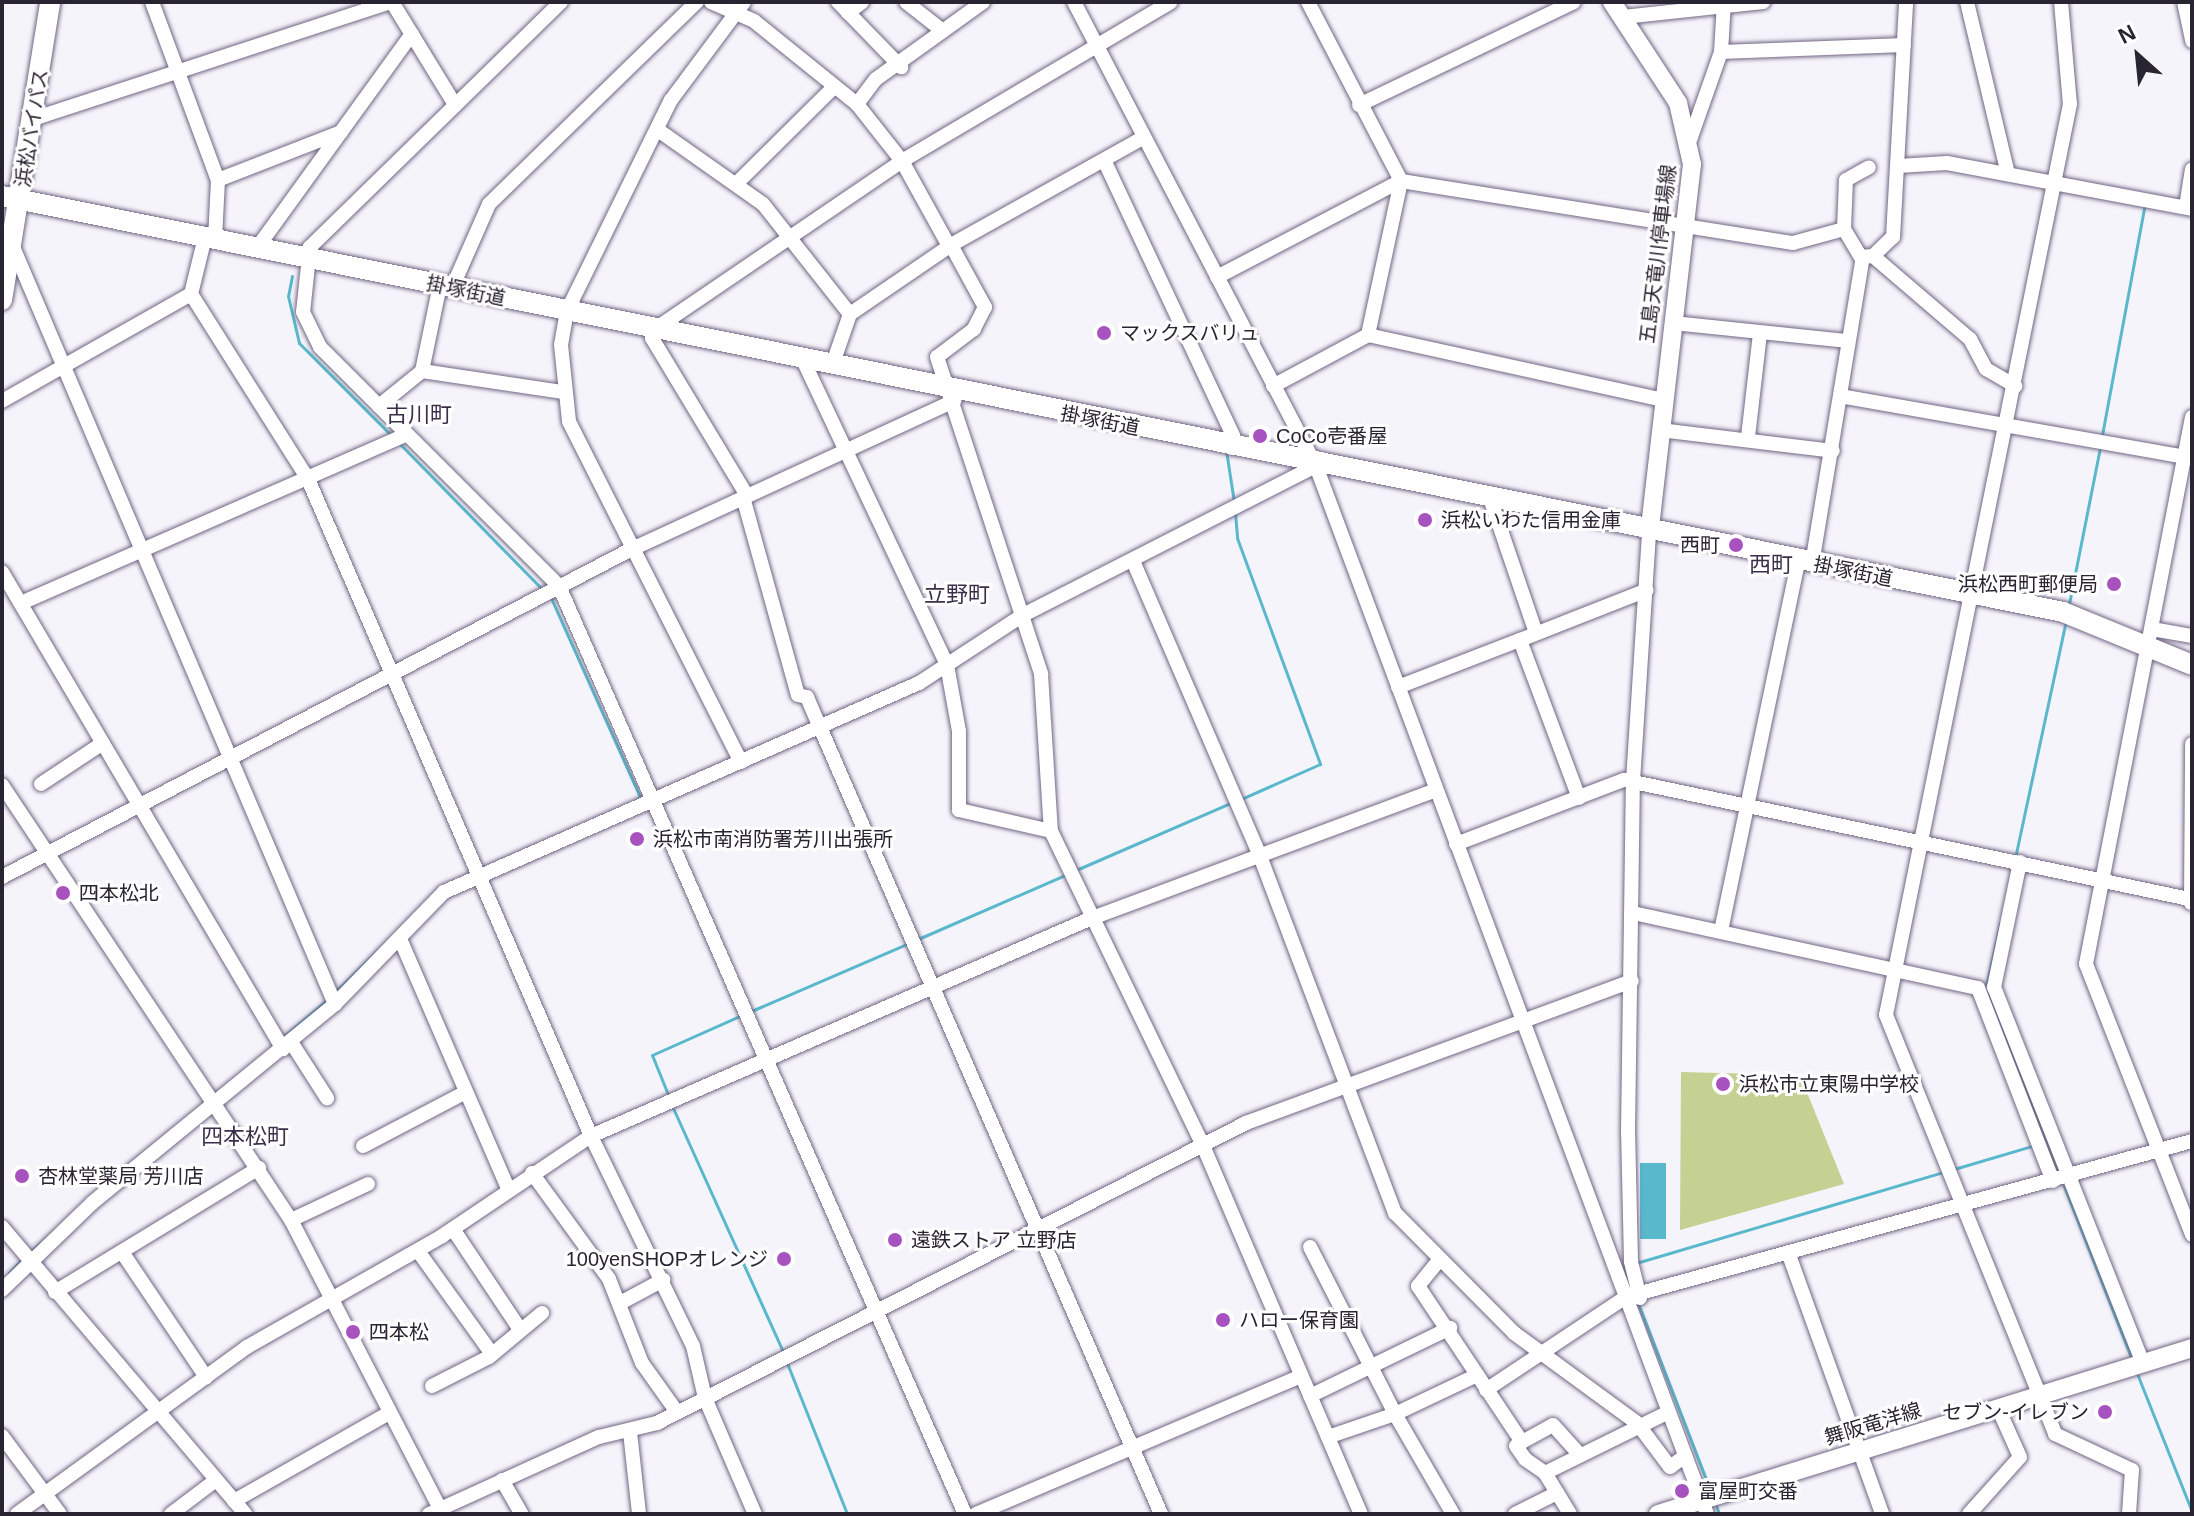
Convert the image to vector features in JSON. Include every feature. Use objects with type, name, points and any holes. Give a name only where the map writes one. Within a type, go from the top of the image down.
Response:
[{"type":"highway","name":"浜松バイパス","points":[[2,300],[13,247],[11,198],[36,118],[50,2]]},
{"type":"highway","name":"掛塚街道","points":[[11,198],[832,366],[952,396],[1228,447],[2068,614],[2151,636],[2192,665]]},
{"type":"main road","name":"五島天竜川停車場線","points":[[1617,10],[1678,103],[1690,140],[1686,229],[1649,533]]},
{"type":"main road","name":"舞阪竜洋線","points":[[1658,1514],[1705,1507],[1865,1450],[2192,1348]]},
{"type":"street","points":[[2,401],[191,294],[210,238],[218,180],[152,2]]},
{"type":"street","points":[[36,118],[392,2],[455,105]]},
{"type":"street","points":[[561,2],[455,105],[306,258],[306,324],[379,406],[559,586],[965,1514]]},
{"type":"street","points":[[379,406],[422,371],[446,287],[489,204],[697,2]]},
{"type":"street","points":[[711,2],[741,7],[857,104],[902,161],[985,307],[974,329],[937,357],[1041,674],[1051,831],[1204,1148],[1361,1514]]},
{"type":"street","points":[[862,2],[843,8],[901,67]]},
{"type":"street","points":[[857,104],[876,79],[901,67],[939,28],[983,2]]},
{"type":"street","points":[[1074,2],[1316,466],[1523,1022],[1633,1298],[1669,1412],[1705,1507]]},
{"type":"street","points":[[1161,1514],[807,697],[798,695],[745,496],[652,338],[655,329],[902,161],[1095,43],[1171,2]]},
{"type":"street","points":[[1308,2],[1401,181],[1368,335]]},
{"type":"street","points":[[1359,105],[1574,2]]},
{"type":"street","points":[[1617,10],[1763,2]]},
{"type":"street","points":[[1721,931],[1833,451],[1846,341],[1868,257],[1893,237],[1906,2]]},
{"type":"street","points":[[1967,2],[2008,174]]},
{"type":"street","points":[[2061,2],[2071,75],[2054,183],[2016,386],[1967,593],[1925,841],[1886,1015],[2055,1434],[2132,1470],[2129,1514]]},
{"type":"street","points":[[2184,2],[2192,41]]},
{"type":"street","points":[[914,4],[939,28]]},
{"type":"street","points":[[1690,140],[1721,52],[1724,4]]},
{"type":"street","points":[[741,7],[658,130],[567,311],[563,392],[569,421],[630,550],[741,762]]},
{"type":"street","points":[[257,248],[412,34]]},
{"type":"street","points":[[1721,52],[1904,45]]},
{"type":"street","points":[[738,182],[834,87]]},
{"type":"street","points":[[658,130],[738,182],[791,236],[850,314]]},
{"type":"street","points":[[218,180],[341,131]]},
{"type":"street","points":[[832,366],[850,314],[950,245],[1144,137]]},
{"type":"street","points":[[1104,160],[1233,436],[1228,447]]},
{"type":"street","points":[[1898,166],[1947,163],[2145,200],[2188,204],[2192,169]]},
{"type":"street","points":[[1869,167],[1846,180],[1844,229],[1868,257],[1970,339],[1986,369],[2016,386]]},
{"type":"street","points":[[1217,277],[1401,181],[1686,229],[1793,243],[1844,229]]},
{"type":"street","points":[[13,247],[60,366],[335,1004]]},
{"type":"street","points":[[191,294],[308,479],[390,676],[591,1136],[693,1346],[705,1398],[755,1514]]},
{"type":"street","points":[[1673,323],[1846,341]]},
{"type":"street","points":[[1748,437],[1760,334]]},
{"type":"street","points":[[1273,386],[1368,335],[1663,400]]},
{"type":"street","points":[[803,360],[947,665],[959,731],[959,810],[1051,831]]},
{"type":"street","points":[[422,371],[563,392]]},
{"type":"street","points":[[2,877],[46,849],[143,808],[630,550],[952,396]]},
{"type":"street","points":[[1840,396],[2188,457]]},
{"type":"street","points":[[2192,417],[2188,457],[2106,880],[2086,964],[2192,1235]]},
{"type":"street","points":[[1660,430],[1748,437],[1833,451]]},
{"type":"street","points":[[21,603],[407,434]]},
{"type":"street","points":[[2,1290],[335,1004],[401,941],[444,892],[476,873],[820,727],[947,665],[1023,615],[1316,466]]},
{"type":"street","points":[[1491,501],[1536,633]]},
{"type":"street","points":[[1633,1298],[1633,781],[1649,533]]},
{"type":"street","points":[[1133,561],[1260,856],[1395,1213],[1514,1333],[1543,1351],[1639,1427],[1670,1467],[1685,1456]]},
{"type":"street","points":[[2,572],[287,1045],[327,1098]]},
{"type":"street","points":[[1398,687],[1647,590]]},
{"type":"street","points":[[2151,636],[2192,636]]},
{"type":"street","points":[[1520,640],[1579,798]]},
{"type":"street","points":[[41,784],[103,743]]},
{"type":"street","points":[[1456,844],[1633,781],[2106,880],[2191,904],[2192,744]]},
{"type":"street","points":[[2,785],[219,1102],[291,1220],[437,1512],[599,1437],[630,1432],[677,1412],[1204,1148],[1246,1123],[1348,1089],[1632,981]]},
{"type":"street","points":[[17,1514],[206,1377],[418,1251],[591,1136],[1092,918],[1436,790]]},
{"type":"street","points":[[2017,861],[1994,987],[2069,1176],[2138,1365]]},
{"type":"street","points":[[1633,913],[1978,988],[2053,1181]]},
{"type":"street","points":[[401,941],[509,1190]]},
{"type":"street","points":[[363,1146],[466,1092]]},
{"type":"street","points":[[1486,1390],[1543,1351],[1633,1298],[2192,1141]]},
{"type":"street","points":[[55,1292],[259,1168]]},
{"type":"street","points":[[532,1173],[622,1302],[620,1319],[677,1412]]},
{"type":"street","points":[[291,1220],[368,1184]]},
{"type":"street","points":[[2,1227],[245,1514]]},
{"type":"street","points":[[453,1229],[519,1328]]},
{"type":"street","points":[[1310,1247],[1395,1414],[1453,1514]]},
{"type":"street","points":[[418,1251],[492,1354]]},
{"type":"street","points":[[122,1252],[206,1377]]},
{"type":"street","points":[[1789,1255],[1865,1450],[1882,1514]]},
{"type":"street","points":[[1440,1259],[1418,1286],[1450,1328],[1486,1390],[1522,1442]]},
{"type":"street","points":[[622,1302],[663,1280]]},
{"type":"street","points":[[432,1386],[492,1354],[519,1328],[542,1313]]},
{"type":"street","points":[[1310,1396],[1373,1371],[1450,1328]]},
{"type":"street","points":[[1328,1437],[1395,1414],[1477,1375]]},
{"type":"street","points":[[976,1514],[1301,1376]]},
{"type":"street","points":[[1969,1514],[2020,1457],[1998,1408]]},
{"type":"street","points":[[1545,1473],[1578,1453],[1605,1448],[1669,1412]]},
{"type":"street","points":[[234,1501],[387,1414]]},
{"type":"street","points":[[1570,1514],[1545,1473],[1525,1459],[1516,1446],[1553,1425],[1578,1453]]},
{"type":"street","points":[[630,1432],[639,1514]]},
{"type":"street","points":[[2,1436],[60,1514]]},
{"type":"street","points":[[171,1514],[216,1480]]},
{"type":"street","points":[[502,1480],[522,1514]]},
{"type":"street","points":[[1515,1514],[1557,1493]]},
{"type":"green space","points":[[1681,1072],[1800,1075],[1844,1184],[1680,1230]]},
{"type":"water","points":[[1640,1163],[1666,1163],[1666,1239],[1640,1239]]},
{"type":"waterway","points":[[2102,435],[2145,203]]},
{"type":"waterway","points":[[292,276],[288,296],[299,343],[392,436]]},
{"type":"waterway","points":[[400,444],[543,590]]},
{"type":"waterway","points":[[2069,604],[2100,447]]},
{"type":"waterway","points":[[1226,450],[1234,502]]},
{"type":"waterway","points":[[1235,513],[1237,538],[1320,764],[1241,799]]},
{"type":"waterway","points":[[551,598],[640,797],[635,801]]},
{"type":"waterway","points":[[2015,858],[2066,620]]},
{"type":"waterway","points":[[1076,870],[1230,803]]},
{"type":"waterway","points":[[918,939],[1065,875]]},
{"type":"waterway","points":[[2000,924],[1986,987],[2059,1174]]},
{"type":"waterway","points":[[336,991],[385,943]]},
{"type":"waterway","points":[[749,1012],[907,944]]},
{"type":"waterway","points":[[282,1038],[328,999]]},
{"type":"waterway","points":[[669,1097],[652,1055],[742,1015]]},
{"type":"waterway","points":[[673,1108],[783,1352]]},
{"type":"waterway","points":[[1954,1169],[2035,1145]]},
{"type":"waterway","points":[[29,1253],[140,1155]]},
{"type":"waterway","points":[[1636,1263],[1943,1172]]},
{"type":"waterway","points":[[2062,1181],[2132,1360]]},
{"type":"waterway","points":[[9,1273],[23,1258]]},
{"type":"waterway","points":[[1638,1303],[1710,1490]]},
{"type":"waterway","points":[[787,1363],[847,1514]]},
{"type":"waterway","points":[[2136,1371],[2192,1512]]},
{"type":"waterway","points":[[1716,1505],[1719,1514]]},
{"type":"place","name":"マックスバリュ","points":[[1104,333]]},
{"type":"place","name":"CoCo壱番屋","points":[[1260,436]]},
{"type":"place","name":"浜松いわた信用金庫","points":[[1425,520]]},
{"type":"place","name":"西町","points":[[1736,545]]},
{"type":"place","name":"浜松西町郵便局","points":[[2114,584]]},
{"type":"place","name":"浜松市南消防署芳川出張所","points":[[637,839]]},
{"type":"place","name":"四本松北","points":[[63,893]]},
{"type":"place","name":"浜松市立東陽中学校","points":[[1723,1084]]},
{"type":"place","name":"杏林堂薬局 芳川店","points":[[22,1176]]},
{"type":"place","name":"遠鉄ストア 立野店","points":[[895,1240]]},
{"type":"place","name":"100yenSHOPオレンジ","points":[[784,1259]]},
{"type":"place","name":"ハロー保育園","points":[[1223,1320]]},
{"type":"place","name":"四本松","points":[[353,1332]]},
{"type":"place","name":"セブン-イレブン","points":[[2105,1412]]},
{"type":"place","name":"富屋町交番","points":[[1682,1491]]},
{"type":"district","name":"古川町","points":[[419,415]]},
{"type":"district","name":"西町","points":[[1771,565]]},
{"type":"district","name":"立野町","points":[[957,595]]},
{"type":"district","name":"四本松町","points":[[245,1137]]}]
